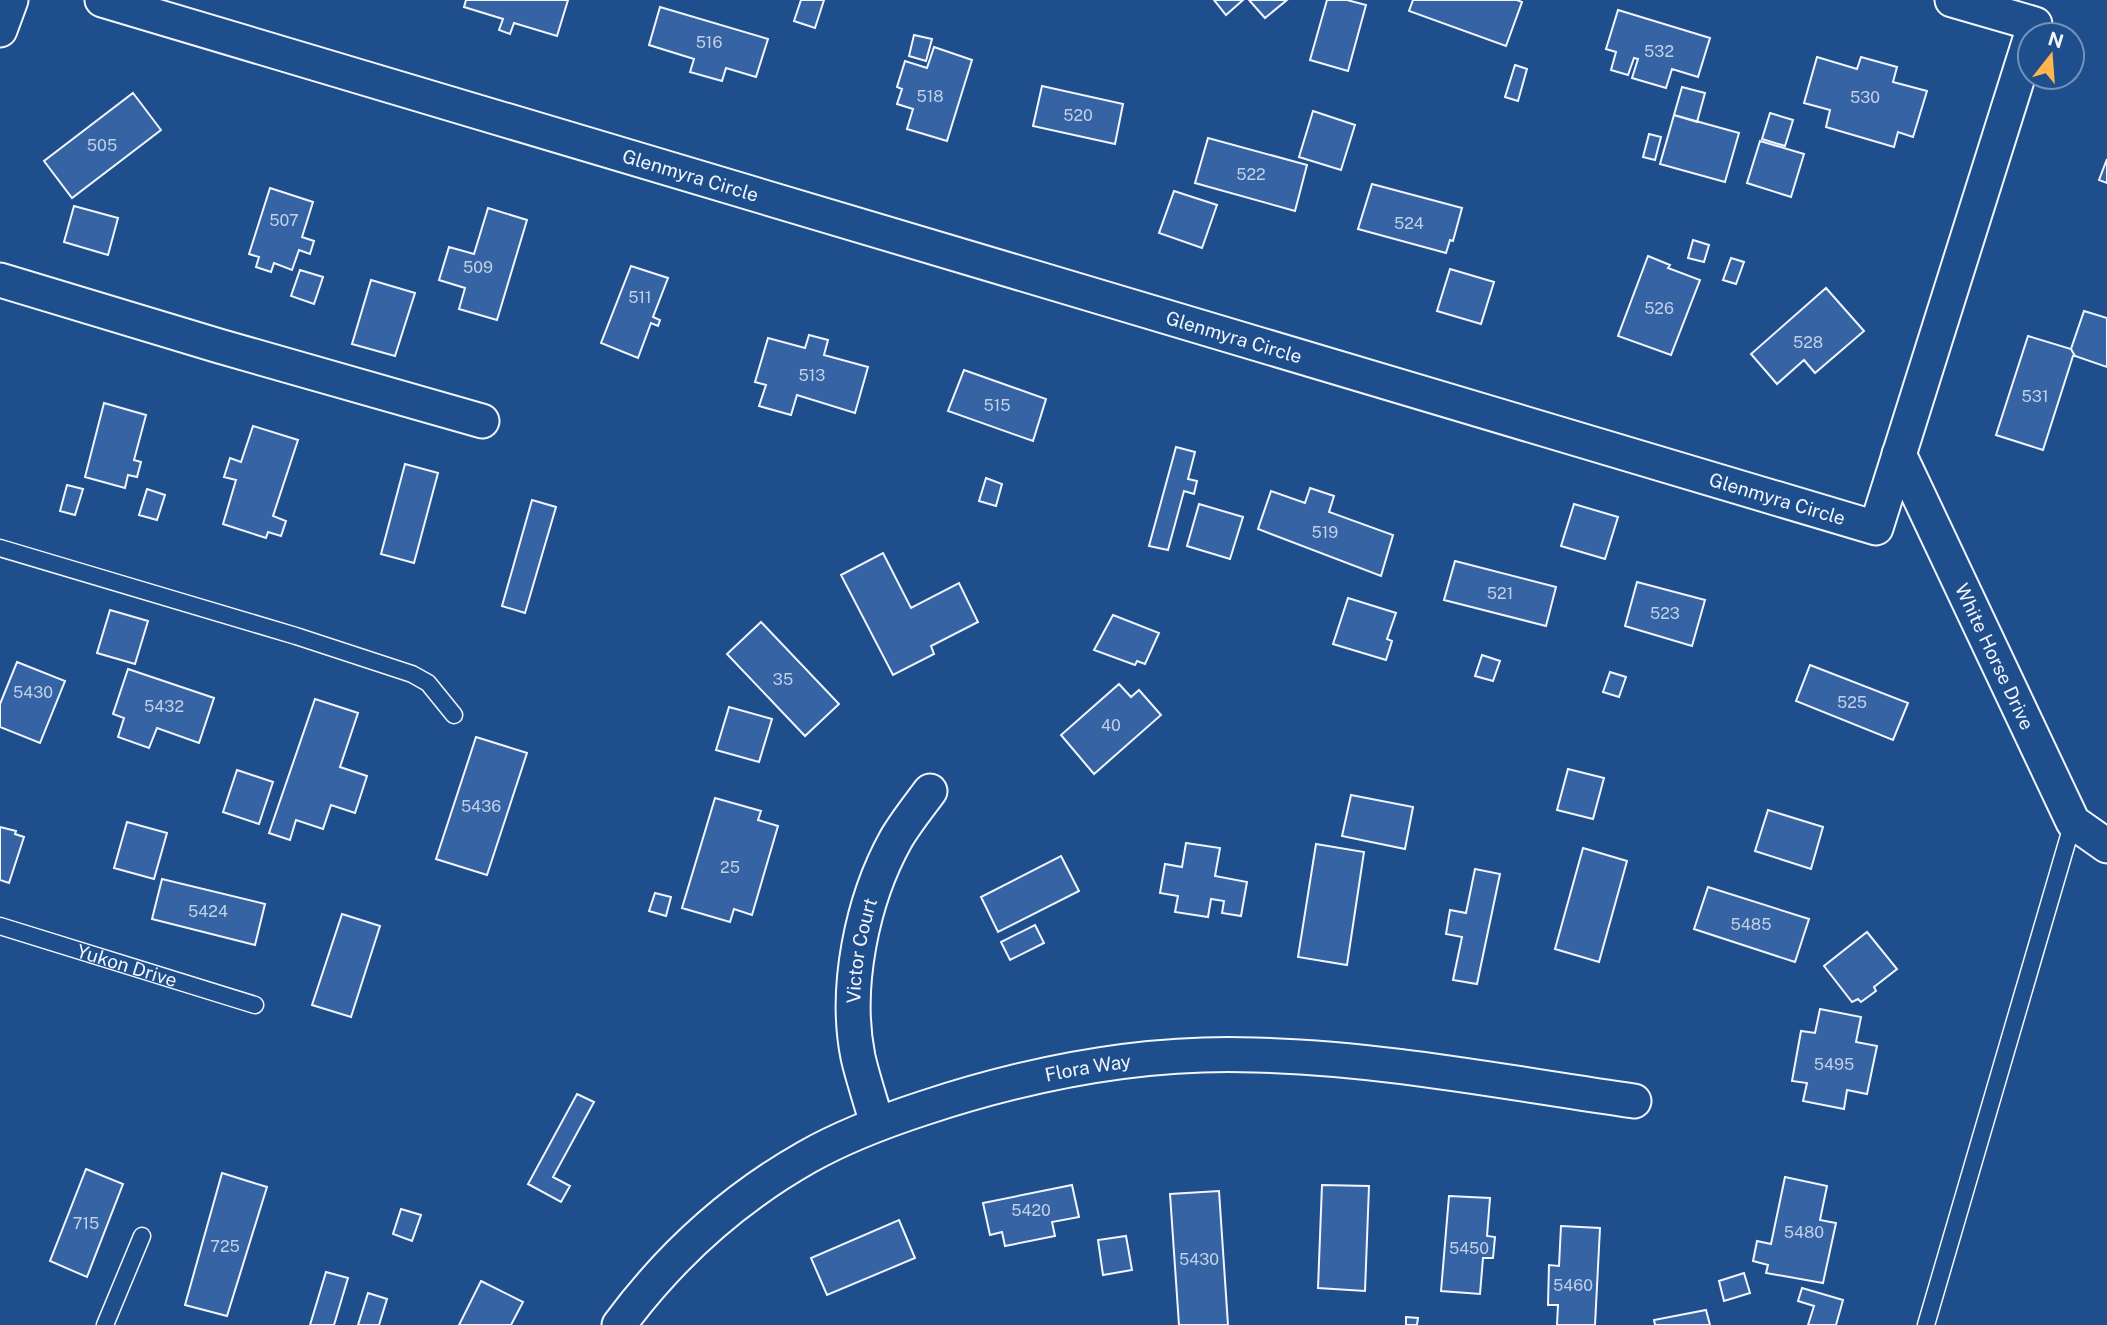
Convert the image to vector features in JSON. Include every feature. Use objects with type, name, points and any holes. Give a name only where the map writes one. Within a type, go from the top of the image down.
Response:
[{"type":"street","points":[[0,30],[11,0]]},
{"type":"street","name":"Glenmyra Circle","points":[[102,0],[1876,528],[2016,84]]},
{"type":"street","name":"Glenmyra Circle","points":[[1952,0],[2025,21]]},
{"type":"street","points":[[0,280],[482,421]]},
{"type":"street","name":"White Horse Drive","points":[[1899,454],[2073,822],[2107,846]]},
{"type":"street","name":"Victor Court","points":[[877,1124],[858,1055],[854,998],[859,941],[874,889],[896,839],[930,790]]},
{"type":"street","name":"Flora Way","points":[[619,1325],[644,1292],[692,1240],[748,1194],[808,1156],[877,1124],[981,1089],[1072,1069],[1161,1058],[1253,1055],[1341,1059],[1634,1101]]},
{"type":"lane","points":[[0,548],[296,636],[412,674],[428,683],[454,715]]},
{"type":"lane","points":[[1926,1325],[2073,822]]},
{"type":"lane","name":"Yukon Drive","points":[[0,926],[255,1005]]},
{"type":"lane","points":[[106,1325],[142,1236]]},
{"type":"building","points":[[466,0],[568,0],[557,36],[514,23],[510,34],[499,30],[503,19],[464,7]]},
{"type":"building","points":[[801,0],[824,0],[815,28],[794,21]]},
{"type":"building","points":[[1214,0],[1243,0],[1226,15]]},
{"type":"building","points":[[1249,0],[1287,0],[1265,18]]},
{"type":"building","points":[[1327,0],[1347,0],[1366,5],[1348,71],[1310,60]]},
{"type":"building","points":[[1413,0],[1522,2],[1506,46],[1409,11]]},
{"type":"building","points":[[660,7],[768,39],[756,77],[726,68],[722,81],[690,72],[694,59],[649,45]]},
{"type":"building","points":[[1618,10],[1710,38],[1698,77],[1672,69],[1666,88],[1632,78],[1638,59],[1634,58],[1628,75],[1611,70],[1616,52],[1606,49]]},
{"type":"building","points":[[914,35],[932,39],[926,61],[909,56]]},
{"type":"building","points":[[934,47],[972,60],[947,141],[907,129],[913,109],[897,104],[902,89],[897,87],[905,61],[927,68]]},
{"type":"building","points":[[1817,57],[1857,69],[1861,57],[1897,67],[1893,82],[1927,91],[1913,137],[1898,132],[1894,147],[1826,127],[1830,110],[1804,103]]},
{"type":"building","points":[[1515,65],[1527,69],[1518,101],[1505,97]]},
{"type":"building","points":[[1042,86],[1123,104],[1115,144],[1033,126]]},
{"type":"building","points":[[1682,87],[1705,93],[1697,122],[1674,115]]},
{"type":"building","points":[[133,93],[161,130],[72,198],[44,161]]},
{"type":"building","points":[[1313,111],[1355,125],[1341,170],[1299,157]]},
{"type":"building","points":[[1770,113],[1793,120],[1785,146],[1762,139]]},
{"type":"building","points":[[1674,115],[1739,133],[1725,182],[1660,164]]},
{"type":"building","points":[[1649,134],[1661,137],[1655,160],[1643,157]]},
{"type":"building","points":[[1208,138],[1307,165],[1295,211],[1195,183]]},
{"type":"building","points":[[1760,141],[1804,154],[1791,197],[1747,183]]},
{"type":"building","points":[[2107,159],[2107,183],[2099,180]]},
{"type":"building","points":[[1372,184],[1462,208],[1453,241],[1450,240],[1446,253],[1358,229]]},
{"type":"building","points":[[270,188],[313,202],[302,237],[314,241],[310,254],[299,250],[292,270],[274,263],[271,272],[256,267],[259,257],[249,254]]},
{"type":"building","points":[[1174,191],[1217,205],[1202,248],[1159,233]]},
{"type":"building","points":[[74,206],[118,218],[108,255],[64,242]]},
{"type":"building","points":[[488,208],[527,220],[497,320],[459,309],[465,288],[439,280],[449,247],[474,254]]},
{"type":"building","points":[[1693,240],[1709,245],[1704,262],[1688,258]]},
{"type":"building","points":[[1648,256],[1670,265],[1668,268],[1700,280],[1671,355],[1618,336]]},
{"type":"building","points":[[1731,258],[1744,262],[1736,284],[1723,280]]},
{"type":"building","points":[[631,266],[668,278],[653,317],[660,320],[658,326],[651,323],[638,358],[601,343]]},
{"type":"building","points":[[1450,269],[1494,282],[1481,324],[1437,311]]},
{"type":"building","points":[[300,270],[323,277],[314,304],[291,296]]},
{"type":"building","points":[[371,280],[415,293],[395,356],[352,344]]},
{"type":"building","points":[[1826,288],[1864,331],[1815,373],[1804,360],[1777,384],[1751,354]]},
{"type":"building","points":[[2084,311],[2107,318],[2107,367],[2075,356],[2071,349]]},
{"type":"building","points":[[809,335],[828,340],[824,355],[868,367],[855,413],[797,395],[791,415],[759,406],[766,385],[755,382],[768,338],[805,348]]},
{"type":"building","points":[[2028,336],[2071,349],[2075,356],[2043,450],[1996,435]]},
{"type":"building","points":[[964,370],[1046,399],[1033,441],[948,411]]},
{"type":"building","points":[[104,403],[146,415],[134,460],[141,462],[137,477],[128,475],[125,488],[85,477]]},
{"type":"building","points":[[253,426],[298,440],[273,516],[286,521],[281,536],[268,532],[266,538],[223,524],[236,480],[224,477],[230,458],[241,462]]},
{"type":"building","points":[[1176,447],[1195,452],[1188,479],[1197,481],[1194,494],[1184,491],[1168,550],[1149,546]]},
{"type":"building","points":[[405,464],[438,473],[414,563],[381,554]]},
{"type":"building","points":[[986,478],[1002,484],[996,506],[979,501]]},
{"type":"building","points":[[67,485],[83,489],[75,515],[60,511]]},
{"type":"building","points":[[1310,488],[1334,496],[1329,512],[1393,535],[1381,576],[1258,529],[1271,491],[1305,503]]},
{"type":"building","points":[[147,489],[165,495],[157,520],[139,515]]},
{"type":"building","points":[[532,500],[556,507],[525,613],[502,606]]},
{"type":"building","points":[[1199,504],[1243,517],[1230,559],[1187,546]]},
{"type":"building","points":[[1574,504],[1618,517],[1605,559],[1561,546]]},
{"type":"building","points":[[883,553],[911,608],[959,583],[978,622],[931,646],[934,654],[893,675],[841,575]]},
{"type":"building","points":[[1455,561],[1556,587],[1546,626],[1444,600]]},
{"type":"building","points":[[1637,582],[1705,600],[1692,646],[1625,626]]},
{"type":"building","points":[[1348,598],[1396,613],[1387,639],[1392,641],[1386,660],[1333,644]]},
{"type":"building","points":[[110,610],[148,621],[135,664],[97,653]]},
{"type":"building","points":[[1113,615],[1159,633],[1145,664],[1137,661],[1135,665],[1094,650]]},
{"type":"building","points":[[761,622],[839,704],[805,736],[727,654]]},
{"type":"building","points":[[1482,655],[1500,661],[1493,681],[1475,676]]},
{"type":"building","points":[[17,662],[65,681],[40,743],[0,727],[0,704]]},
{"type":"building","points":[[1810,665],[1908,703],[1893,740],[1796,701]]},
{"type":"building","points":[[128,669],[214,698],[199,743],[157,728],[149,748],[118,737],[124,718],[113,714]]},
{"type":"building","points":[[1610,672],[1626,677],[1619,697],[1603,692]]},
{"type":"building","points":[[1119,684],[1131,697],[1139,690],[1161,715],[1094,774],[1061,735]]},
{"type":"building","points":[[315,699],[358,713],[340,767],[367,776],[355,813],[331,805],[323,829],[296,820],[290,840],[269,833]]},
{"type":"building","points":[[729,707],[772,719],[759,762],[716,750]]},
{"type":"building","points":[[476,737],[527,753],[487,875],[436,859]]},
{"type":"building","points":[[1568,769],[1604,778],[1593,819],[1557,810]]},
{"type":"building","points":[[237,770],[273,782],[259,824],[223,812]]},
{"type":"building","points":[[1351,795],[1413,807],[1405,849],[1342,836]]},
{"type":"building","points":[[715,798],[761,811],[758,820],[778,826],[752,915],[734,909],[730,922],[682,908]]},
{"type":"building","points":[[1768,810],[1823,827],[1811,869],[1755,851]]},
{"type":"building","points":[[127,822],[167,833],[154,879],[114,868]]},
{"type":"building","points":[[0,827],[16,831],[15,834],[24,837],[9,883],[0,880]]},
{"type":"building","points":[[1186,843],[1220,848],[1215,876],[1247,882],[1241,916],[1222,913],[1224,901],[1211,899],[1208,917],[1175,912],[1178,896],[1160,893],[1165,864],[1182,867]]},
{"type":"building","points":[[1316,844],[1364,852],[1347,965],[1298,957]]},
{"type":"building","points":[[1583,848],[1627,861],[1599,962],[1555,949]]},
{"type":"building","points":[[1061,856],[1079,891],[998,932],[981,897]]},
{"type":"building","points":[[1475,869],[1500,874],[1477,984],[1453,980],[1462,937],[1446,934],[1450,910],[1466,913]]},
{"type":"building","points":[[162,879],[265,904],[255,945],[152,919]]},
{"type":"building","points":[[1708,887],[1809,919],[1795,962],[1694,929]]},
{"type":"building","points":[[655,893],[671,897],[666,916],[649,911]]},
{"type":"building","points":[[342,914],[380,926],[351,1017],[312,1005]]},
{"type":"building","points":[[1035,925],[1044,943],[1010,960],[1001,942]]},
{"type":"building","points":[[1867,932],[1897,969],[1874,987],[1876,991],[1861,1002],[1858,999],[1852,1002],[1824,966]]},
{"type":"building","points":[[1820,1009],[1861,1017],[1856,1042],[1877,1046],[1867,1094],[1847,1090],[1844,1109],[1803,1101],[1807,1083],[1792,1081],[1801,1031],[1815,1033]]},
{"type":"building","points":[[577,1094],[594,1102],[553,1177],[570,1186],[561,1202],[528,1184]]},
{"type":"building","points":[[86,1169],[123,1184],[87,1277],[50,1261]]},
{"type":"building","points":[[222,1173],[267,1187],[227,1316],[185,1305]]},
{"type":"building","points":[[1785,1177],[1827,1186],[1820,1220],[1836,1223],[1823,1283],[1766,1273],[1768,1265],[1753,1261],[1757,1241],[1771,1244]]},
{"type":"building","points":[[1072,1185],[1079,1217],[1052,1222],[1055,1236],[1005,1246],[1002,1232],[990,1235],[983,1203]]},
{"type":"building","points":[[1322,1185],[1369,1186],[1365,1291],[1318,1288]]},
{"type":"building","points":[[1219,1191],[1228,1325],[1179,1325],[1170,1194]]},
{"type":"building","points":[[1449,1196],[1490,1198],[1487,1236],[1495,1237],[1493,1258],[1483,1258],[1480,1294],[1441,1291]]},
{"type":"building","points":[[401,1209],[421,1215],[412,1241],[393,1234]]},
{"type":"building","points":[[899,1220],[915,1258],[827,1295],[811,1258]]},
{"type":"building","points":[[1561,1226],[1600,1228],[1595,1325],[1557,1325],[1558,1305],[1548,1305],[1549,1265],[1559,1266]]},
{"type":"building","points":[[1126,1236],[1132,1270],[1103,1275],[1098,1240]]},
{"type":"building","points":[[326,1272],[348,1278],[334,1325],[310,1325]]},
{"type":"building","points":[[1744,1273],[1750,1293],[1724,1301],[1719,1281]]},
{"type":"building","points":[[481,1281],[523,1302],[511,1325],[459,1325]]},
{"type":"building","points":[[1802,1288],[1843,1300],[1836,1325],[1808,1325],[1814,1306],[1798,1301]]},
{"type":"building","points":[[368,1293],[387,1299],[379,1325],[358,1325]]},
{"type":"building","points":[[1706,1310],[1710,1325],[1655,1325],[1654,1320]]},
{"type":"building","points":[[1406,1317],[1418,1318],[1417,1325],[1406,1325]]}]
